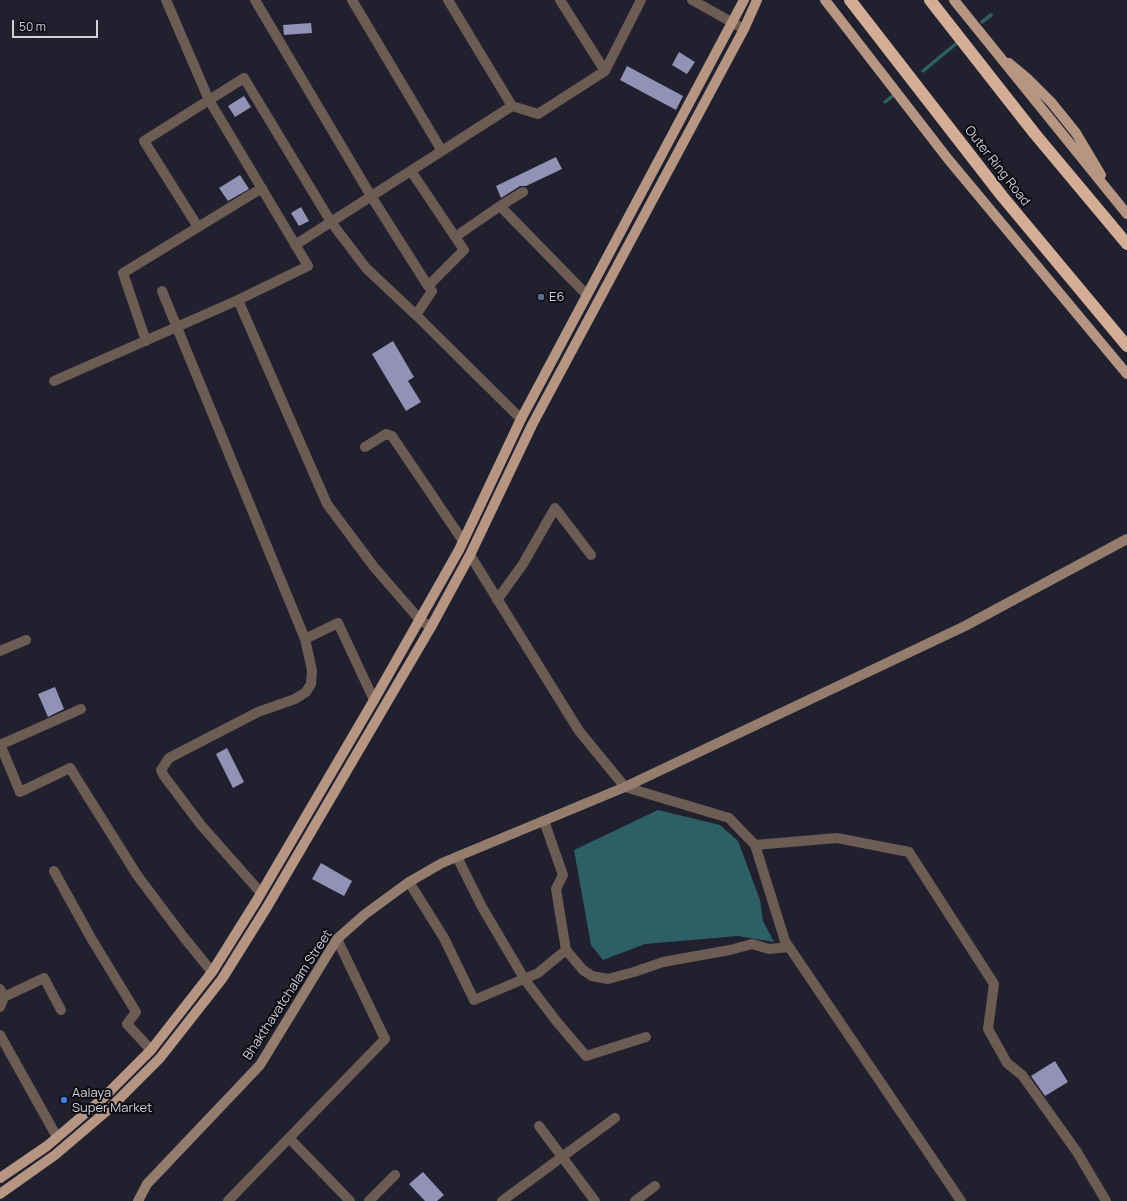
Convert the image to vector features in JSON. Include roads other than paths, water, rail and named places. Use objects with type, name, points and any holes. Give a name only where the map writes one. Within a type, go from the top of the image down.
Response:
[{"type":"highway","name":"Outer Ring Road","points":[[850,0],[1002,196],[1127,346]]},
{"type":"highway","points":[[930,0],[966,48],[1127,244]]},
{"type":"main road","points":[[0,1178],[57,1137],[101,1100],[151,1050],[212,972],[261,893],[420,620],[463,541],[521,419],[744,0]]},
{"type":"main road","points":[[0,1194],[55,1155],[109,1109],[160,1058],[222,979],[267,907],[431,627],[470,555],[532,425],[744,29],[757,0]]},
{"type":"main road","points":[[825,0],[972,188],[1127,374]]},
{"type":"main road","points":[[954,0],[981,36],[1127,214]]},
{"type":"street","points":[[54,381],[238,300],[308,266],[209,100],[166,0]]},
{"type":"street","points":[[255,0],[371,196],[432,292],[416,315]]},
{"type":"street","points":[[352,0],[442,151]]},
{"type":"street","points":[[448,0],[512,106],[538,114],[605,71],[641,0]]},
{"type":"street","points":[[560,0],[605,71]]},
{"type":"street","points":[[692,0],[744,29]]},
{"type":"street","points":[[198,227],[144,141],[244,78],[331,222],[366,268],[416,315],[521,419]]},
{"type":"street","points":[[295,245],[512,106]]},
{"type":"street","points":[[411,171],[464,250],[428,286]]},
{"type":"street","points":[[146,341],[123,273],[262,188]]},
{"type":"street","points":[[456,237],[500,206],[523,192]]},
{"type":"street","points":[[500,206],[587,295]]},
{"type":"street","points":[[162,291],[305,640],[312,670],[311,684],[306,692],[295,699],[258,712],[174,755],[169,758],[161,770],[201,825],[261,893]]},
{"type":"street","points":[[238,300],[327,504],[374,567],[420,620],[431,627]]},
{"type":"street","points":[[365,447],[386,434],[392,436],[463,541]]},
{"type":"street","points":[[497,600],[523,564],[555,508],[591,554]]},
{"type":"street","name":"Bhakthavatchalam Street","points":[[138,1201],[147,1184],[260,1065],[337,939],[364,915],[409,882],[457,857],[625,787],[966,626],[1127,539]]},
{"type":"street","points":[[470,555],[579,732],[625,787],[729,818],[755,845],[785,941],[961,1201]]},
{"type":"street","points":[[305,640],[338,623],[374,700]]},
{"type":"street","points":[[0,651],[26,640]]},
{"type":"street","points":[[82,709],[0,745],[20,792],[70,768],[137,875],[182,936],[212,972]]},
{"type":"street","points":[[544,821],[563,875],[556,889],[566,950],[588,974],[603,979],[634,972],[670,961],[730,950],[752,944],[769,949],[789,947]]},
{"type":"street","points":[[755,845],[837,838],[910,852],[994,984],[988,1029],[1008,1063],[1022,1075],[1077,1152],[1106,1201]]},
{"type":"street","points":[[457,857],[482,907],[525,980],[557,1022],[586,1056],[646,1037]]},
{"type":"street","points":[[54,871],[91,938],[136,1012],[127,1024],[151,1050]]},
{"type":"street","points":[[409,882],[444,938],[474,1000],[525,980],[538,973],[566,950]]},
{"type":"street","points":[[235,1199],[385,1039],[337,939]]},
{"type":"street","points":[[0,1007],[2,993],[44,978],[61,1010]]},
{"type":"street","points":[[0,1035],[57,1137]]},
{"type":"street","points":[[502,1201],[615,1118]]},
{"type":"street","points":[[539,1126],[595,1201]]},
{"type":"street","points":[[290,1139],[350,1201]]},
{"type":"street","points":[[369,1201],[395,1176]]},
{"type":"street","points":[[635,1201],[655,1186]]},
{"type":"waterway","points":[[982,22],[991,15]]},
{"type":"waterway","points":[[923,71],[957,43]]},
{"type":"waterway","points":[[885,102],[895,94]]},
{"type":"place","name":"E6","points":[[541,297]]},
{"type":"place","name":"Aalaya Super Market","points":[[64,1100]]}]
